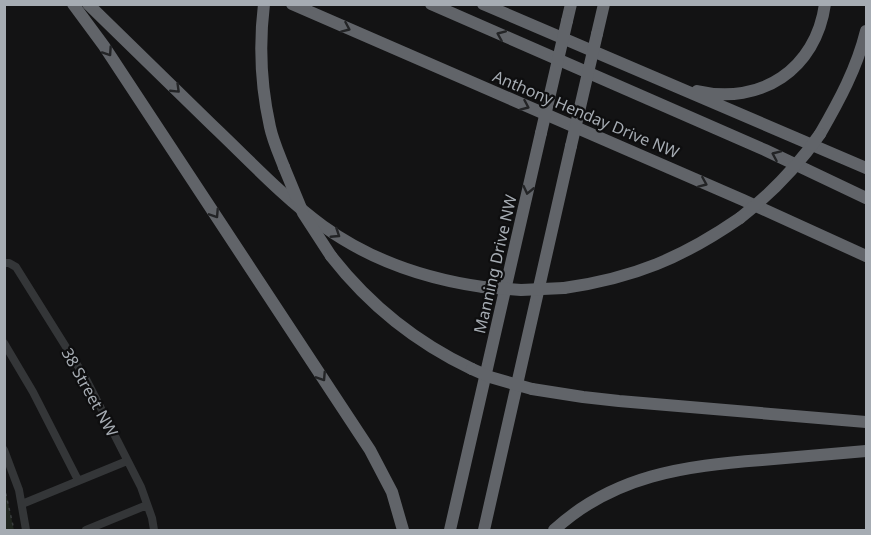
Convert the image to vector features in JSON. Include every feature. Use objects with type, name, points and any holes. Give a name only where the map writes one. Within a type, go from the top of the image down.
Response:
[{"type":"highway","points":[[73,4],[104,46],[370,450],[392,492],[404,531]]},
{"type":"highway","points":[[88,4],[249,160],[324,226],[388,262],[436,279],[483,287],[521,290],[564,288],[615,279],[664,262],[699,245],[740,218],[778,186],[820,134],[847,85],[867,31]]},
{"type":"highway","name":"Anthony Henday Drive NW","points":[[292,4],[867,256]]},
{"type":"highway","points":[[431,4],[754,145],[867,198]]},
{"type":"highway","points":[[483,4],[867,168]]},
{"type":"highway","name":"Manning Drive NW","points":[[450,531],[571,4]]},
{"type":"highway","points":[[484,531],[604,4]]},
{"type":"highway","points":[[664,83],[706,93],[723,94],[753,92],[765,87],[783,78],[799,65],[818,34],[825,4]]},
{"type":"highway","points":[[263,7],[262,66],[270,127],[292,190],[303,213],[350,280],[371,302],[406,331],[472,369],[490,377],[532,389],[583,397],[867,422]]},
{"type":"highway","points":[[554,531],[610,492],[669,471],[711,464],[867,451]]},
{"type":"street","name":"38 Street NW","points":[[7,263],[16,267],[86,379],[141,487],[154,531]]},
{"type":"street","points":[[4,344],[33,392],[78,480]]},
{"type":"street","points":[[4,450],[22,504],[26,531]]},
{"type":"street","points":[[22,504],[127,461]]},
{"type":"street","points":[[86,531],[147,505]]},
{"type":"path","points":[[4,486],[14,531]]},
{"type":"shaded area","points":[[5,489],[14,530],[5,530]]}]
